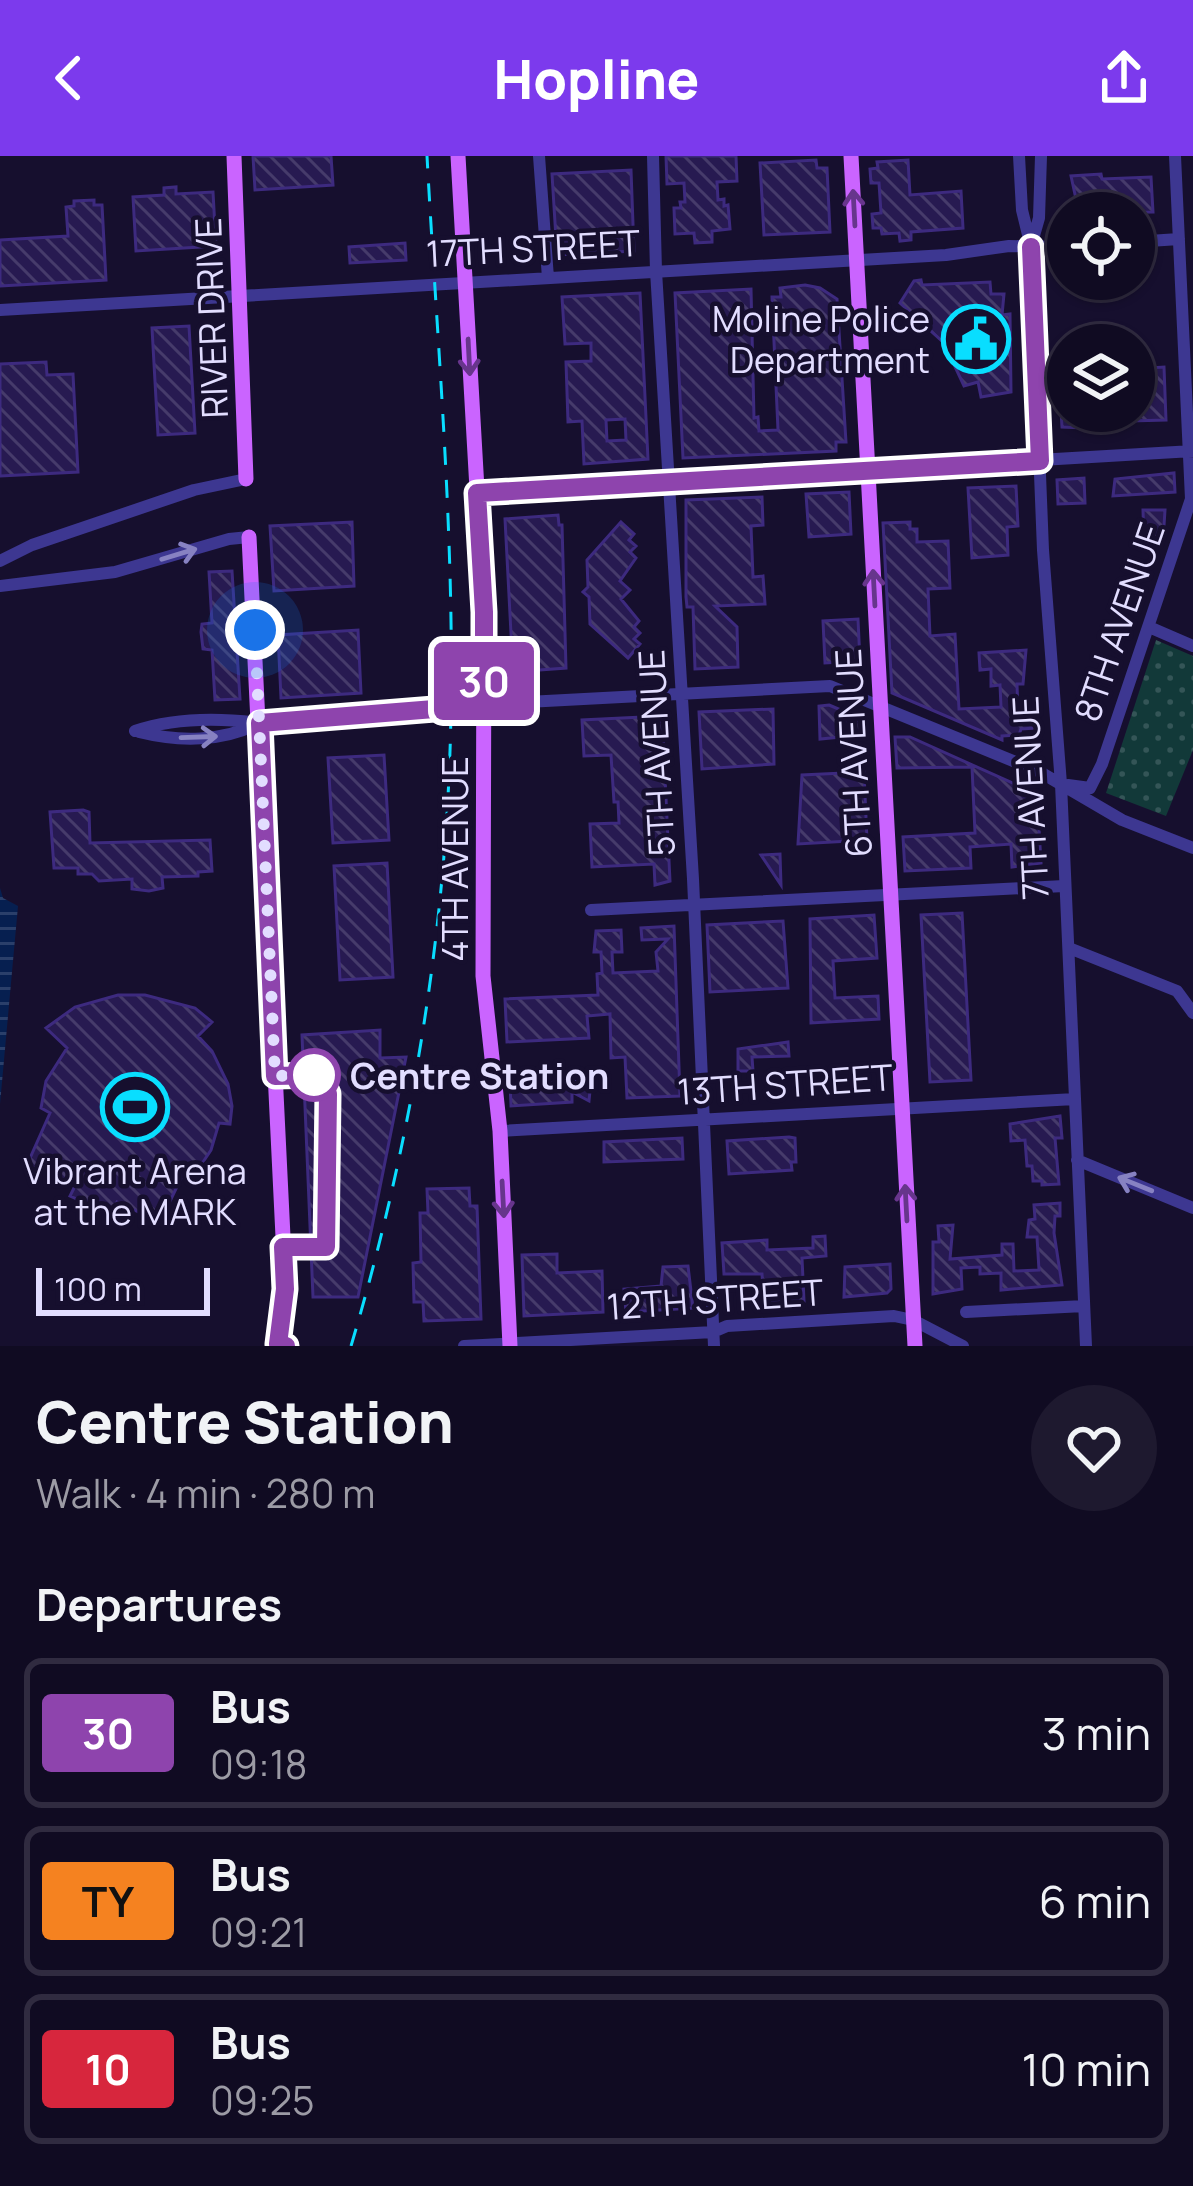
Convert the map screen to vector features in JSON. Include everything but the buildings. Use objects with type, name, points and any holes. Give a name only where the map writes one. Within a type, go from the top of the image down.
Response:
[{"type":"main road","name":"RIVER DRIVE","points":[[234,156],[246,478]]},
{"type":"main road","name":"4TH AVENUE","points":[[458,156],[484,612],[482,956],[500,1131],[510,1344]]},
{"type":"main road","name":"6TH AVENUE","points":[[851,156],[915,1346]]},
{"type":"main road","points":[[250,537],[285,1278],[280,1346]]},
{"type":"street","points":[[539,156],[548,278]]},
{"type":"street","name":"5TH AVENUE","points":[[653,156],[714,1339]]},
{"type":"street","name":"7TH AVENUE","points":[[1019,156],[1022,210],[1031,247],[1086,1346]]},
{"type":"street","name":"7TH AVENUE","points":[[1031,247],[1039,218],[1041,156]]},
{"type":"street","name":"8TH AVENUE","points":[[1061,784],[1090,788],[1094,782],[1185,537],[1192,451],[1174,156]]},
{"type":"street","points":[[1177,198],[1193,197]]},
{"type":"street","points":[[1155,241],[1179,239]]},
{"type":"street","name":"17TH STREET","points":[[0,310],[1047,247]]},
{"type":"street","points":[[477,493],[1192,451]]},
{"type":"street","points":[[0,561],[24,548],[194,490],[246,478]]},
{"type":"street","points":[[0,586],[109,572],[250,537]]},
{"type":"street","points":[[1149,627],[1193,646]]},
{"type":"street","points":[[260,723],[235,736],[182,738],[135,731],[158,723],[260,723],[830,686],[1061,784],[1122,820],[1193,848]]},
{"type":"street","points":[[591,910],[1064,886]]},
{"type":"street","points":[[1069,948],[1177,991],[1193,1013]]},
{"type":"street","name":"13TH STREET","points":[[500,1131],[1075,1099]]},
{"type":"street","points":[[1077,1160],[1193,1208]]},
{"type":"street","points":[[967,1312],[1084,1306]]},
{"type":"street","name":"12TH STREET","points":[[464,1346],[714,1339],[727,1326],[894,1316],[913,1320],[964,1346]]},
{"type":"green space","points":[[1156,640],[1193,656],[1193,750],[1166,816],[1106,793]]},
{"type":"water","points":[[0,888],[3,898],[18,906],[0,1104]]},
{"type":"railway","points":[[351,1346],[409,1111],[443,871],[451,710],[450,572],[427,156]]},
{"type":"bus line","name":"30","points":[[286,1346],[278,1344],[285,1289],[283,1247],[326,1247],[328,1094],[320,1075],[275,1076],[260,723],[484,705],[477,493],[1040,461],[1031,247]]},
{"type":"place","name":"Moline Police Department","points":[[976,339]]},
{"type":"place","name":"Centre Station","points":[[314,1075]]},
{"type":"place","name":"Vibrant Arena at the MARK","points":[[135,1107]]},
{"type":"route","points":[[255,630],[275,1076],[314,1075]]}]
